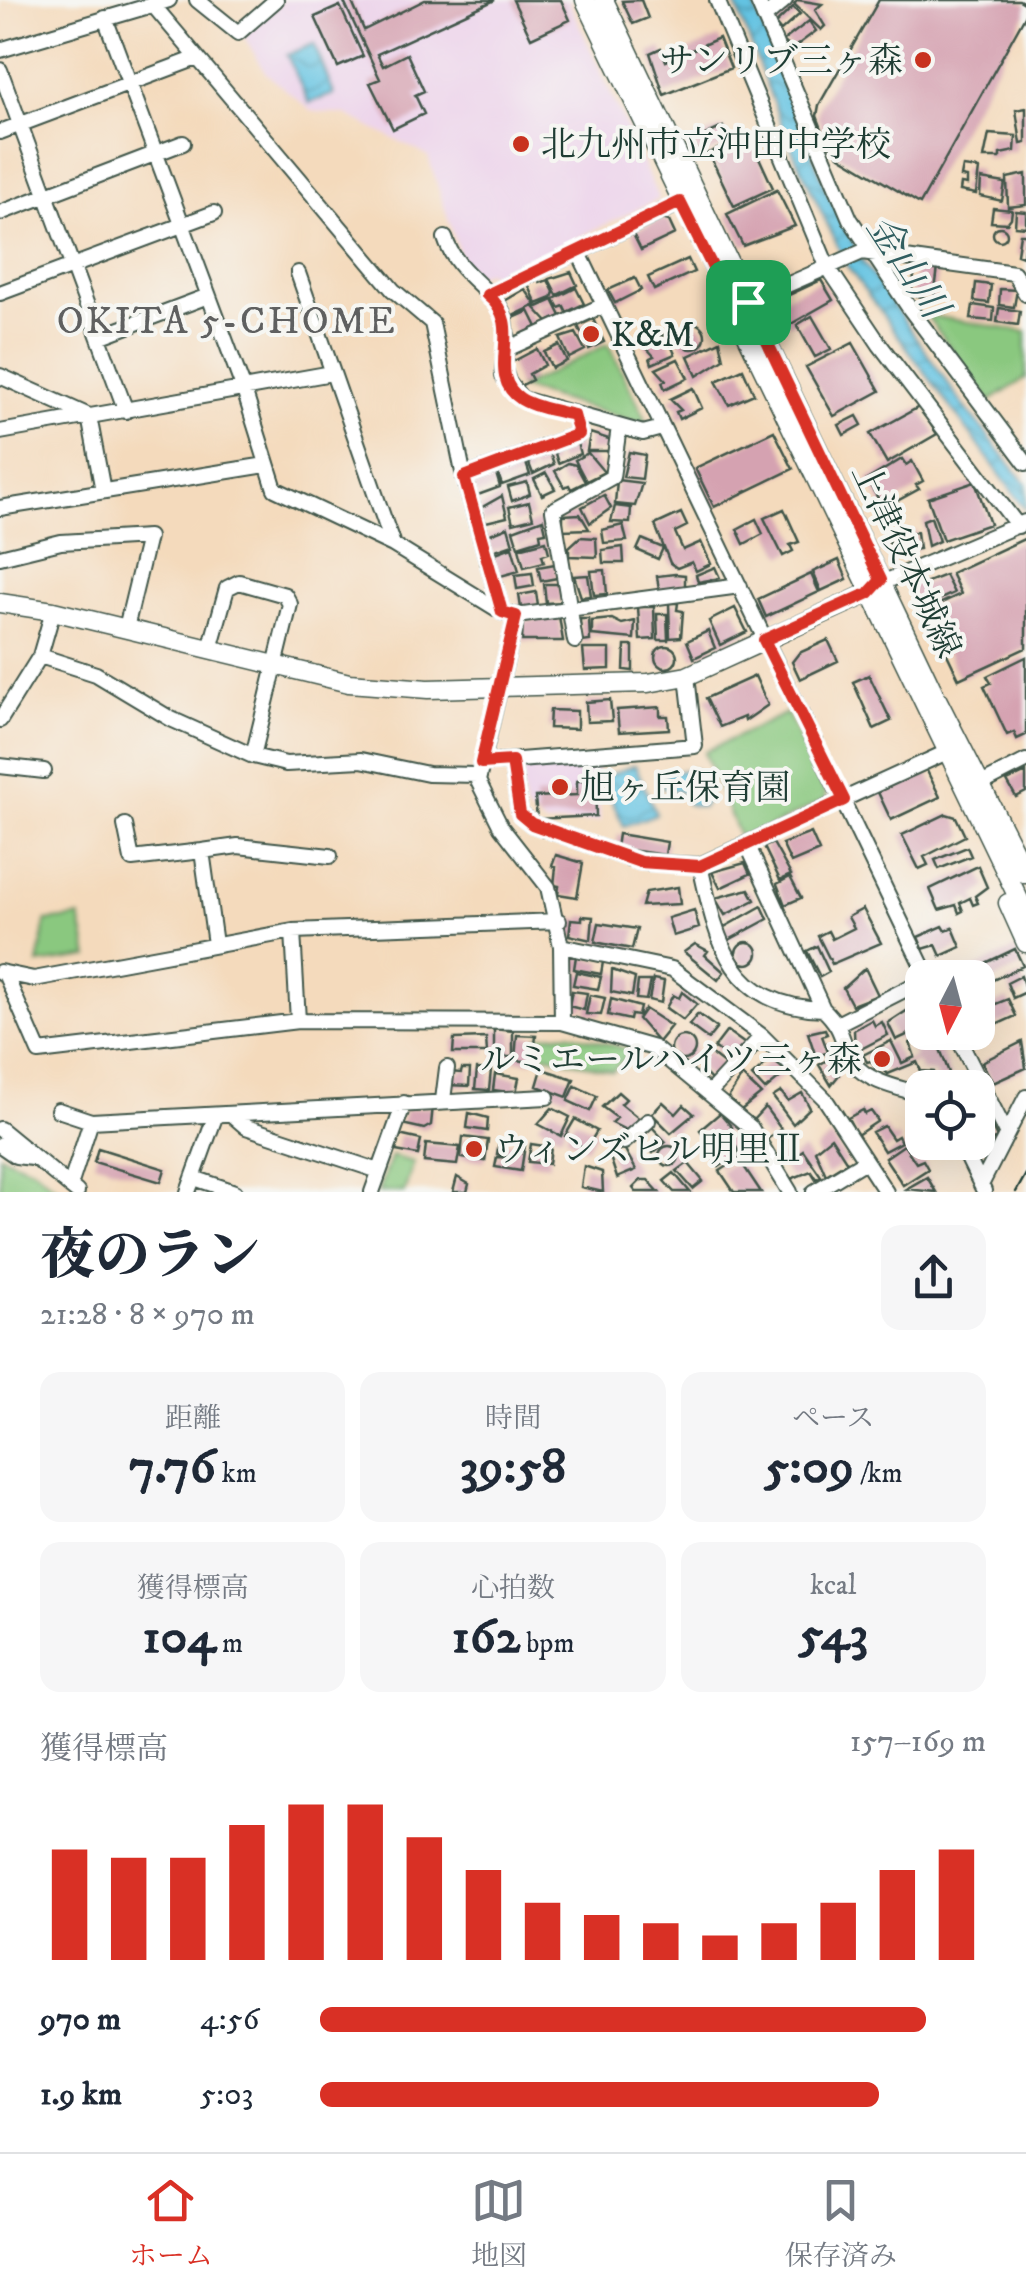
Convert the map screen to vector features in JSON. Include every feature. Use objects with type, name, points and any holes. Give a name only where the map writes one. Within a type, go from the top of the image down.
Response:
[{"type":"street","points":[[0,50],[170,0]]},
{"type":"street","points":[[196,0],[238,33],[276,0]]},
{"type":"street","name":"上津役本城線","points":[[585,0],[680,202],[740,305]]},
{"type":"street","name":"上津役本城線","points":[[604,0],[740,305],[1026,914]]},
{"type":"street","points":[[0,604],[53,611],[278,668],[391,688],[648,684],[687,676],[875,587],[1023,526],[880,345],[833,263],[716,0]]},
{"type":"street","points":[[758,0],[838,195],[867,252],[1026,463]]},
{"type":"street","points":[[764,18],[785,0]]},
{"type":"street","points":[[152,5],[393,290],[432,324],[464,477],[509,614],[501,686],[480,769],[500,827],[548,887],[559,922],[562,1022]]},
{"type":"street","points":[[105,18],[244,390],[274,489],[393,545],[509,614],[740,586]]},
{"type":"street","points":[[0,132],[197,58]]},
{"type":"street","points":[[0,70],[126,410]]},
{"type":"street","points":[[0,213],[183,143]]},
{"type":"street","points":[[487,295],[680,202]]},
{"type":"street","points":[[0,293],[214,213]]},
{"type":"street","points":[[445,238],[458,268],[501,306],[507,348],[503,376],[522,399],[643,434],[662,428]]},
{"type":"street","points":[[740,305],[867,252],[1014,273],[1026,294]]},
{"type":"street","points":[[579,253],[844,800],[916,960]]},
{"type":"street","points":[[298,272],[393,545]]},
{"type":"street","points":[[99,338],[208,296]]},
{"type":"street","points":[[507,348],[604,305]]},
{"type":"street","points":[[0,432],[332,373]]},
{"type":"street","points":[[0,376],[89,416]]},
{"type":"street","points":[[464,477],[579,434],[574,415]]},
{"type":"street","points":[[89,416],[102,491]]},
{"type":"street","points":[[574,641],[572,606],[554,510],[612,477],[619,428]]},
{"type":"street","points":[[0,508],[266,465]]},
{"type":"street","points":[[0,557],[61,542],[148,537],[126,628]]},
{"type":"street","points":[[210,649],[227,588],[238,582],[285,595],[290,604],[278,668],[253,756]]},
{"type":"street","name":"上津役本城線","points":[[875,587],[1026,874]]},
{"type":"street","points":[[0,720],[40,656],[53,611]]},
{"type":"street","points":[[40,656],[96,674],[170,719],[253,756],[286,764],[361,760],[428,774],[480,769],[512,761],[695,746],[687,676]]},
{"type":"street","points":[[512,761],[520,814],[532,824],[640,862],[700,866],[948,752]]},
{"type":"street","points":[[981,784],[1026,761]]},
{"type":"street","points":[[0,766],[44,770]]},
{"type":"street","points":[[125,825],[132,859],[238,846],[330,856]]},
{"type":"street","points":[[1003,827],[1026,855]]},
{"type":"street","points":[[748,844],[824,1009],[839,1024],[852,1062],[862,1071],[905,1088]]},
{"type":"street","points":[[202,851],[215,944]]},
{"type":"street","points":[[700,866],[716,930],[734,972],[776,1000],[824,1009]]},
{"type":"street","points":[[1003,868],[1006,899],[1026,943]]},
{"type":"street","points":[[3,973],[34,978],[293,931],[559,922]]},
{"type":"street","points":[[293,931],[298,1022]]},
{"type":"street","points":[[561,946],[672,969],[762,1036],[824,1099],[886,1192]]},
{"type":"street","points":[[3,973],[39,1052],[298,1022],[562,1022],[654,1048],[751,1128],[790,1192]]},
{"type":"street","points":[[839,1024],[905,989]]},
{"type":"street","points":[[710,1092],[762,1036]]},
{"type":"street","points":[[964,1050],[1006,1133]]},
{"type":"street","points":[[442,1100],[446,1068]]},
{"type":"street","points":[[58,1110],[91,1121],[547,1097]]},
{"type":"street","points":[[983,1188],[1026,1097]]},
{"type":"street","points":[[372,1192],[404,1103]]},
{"type":"street","points":[[232,1115],[246,1127],[379,1171]]},
{"type":"street","points":[[215,1117],[191,1185],[235,1192]]},
{"type":"street","points":[[624,1142],[648,1120]]},
{"type":"street","points":[[0,1129],[74,1189],[91,1121]]},
{"type":"street","points":[[0,1146],[16,1156],[32,1158]]},
{"type":"street","points":[[814,1192],[865,1160]]},
{"type":"street","points":[[969,1160],[983,1188]]},
{"type":"shaded area","name":"北九州市立沖田中学校","points":[[284,0],[568,0],[659,199],[496,277],[486,271],[475,277],[463,265],[428,156],[346,115],[311,111],[266,73],[244,36]]},
{"type":"shaded area","name":"旭ヶ丘保育園","points":[[597,761],[600,821],[546,825],[525,809],[519,766]]},
{"type":"green space","points":[[926,315],[1026,332],[1026,378],[990,401]]},
{"type":"green space","points":[[608,344],[646,419],[643,424],[520,388]]},
{"type":"green space","points":[[787,713],[826,794],[825,800],[741,841],[704,752]]},
{"type":"green space","points":[[80,917],[89,957],[38,964],[46,921]]},
{"type":"green space","points":[[568,1033],[631,1050],[613,1071],[537,1053],[538,1036]]},
{"type":"green space","points":[[0,1155],[34,1169],[62,1192],[0,1192]]},
{"type":"green space","points":[[391,1156],[414,1162],[404,1192],[378,1192]]},
{"type":"water","points":[[734,0],[752,0],[828,194],[863,262],[961,402],[1026,484],[1026,510],[847,266],[786,136]]},
{"type":"water","points":[[314,44],[334,94],[309,103],[287,55]]},
{"type":"water","points":[[635,765],[656,814],[624,826],[601,778]]},
{"type":"water","points":[[698,771],[708,798],[702,807],[687,804],[682,792],[662,788],[666,774]]},
{"type":"building","points":[[343,0],[351,0],[364,30],[425,0],[495,0],[377,54],[383,66],[407,54],[424,91],[415,95],[424,114],[393,129],[370,83],[380,79]]},
{"type":"building","points":[[513,0],[561,0],[570,20],[531,38]]},
{"type":"building","points":[[641,0],[648,18],[633,24],[622,1]]},
{"type":"building","points":[[798,0],[822,4],[815,10],[825,26],[821,30],[794,4]]},
{"type":"building","name":"サンリブ三ヶ森","points":[[879,0],[1019,0],[1026,4],[1026,14],[920,204],[840,156],[827,142],[817,116],[819,105]]},
{"type":"building","points":[[340,6],[363,56],[338,67],[315,17]]},
{"type":"building","points":[[793,7],[800,14],[781,31],[775,24]]},
{"type":"building","points":[[809,21],[816,31],[792,49],[783,41]]},
{"type":"building","points":[[719,38],[731,68],[664,95],[650,53],[661,48],[666,61]]},
{"type":"building","points":[[1026,108],[1026,143],[1021,144],[1016,110]]},
{"type":"building","points":[[723,127],[730,144],[699,157],[692,141]]},
{"type":"building","points":[[989,134],[1016,136],[1015,151],[1000,154],[1000,158],[984,158]]},
{"type":"building","points":[[751,140],[773,188],[734,206],[711,158]]},
{"type":"building","points":[[963,167],[979,169],[976,194],[960,191],[961,184],[967,185],[967,178],[961,177]]},
{"type":"building","points":[[1026,174],[1026,205],[1008,207],[1007,178]]},
{"type":"building","points":[[981,179],[1005,183],[1002,201],[980,196]]},
{"type":"building","points":[[777,190],[795,226],[743,246],[727,214]]},
{"type":"building","points":[[993,208],[1012,210],[1011,218],[1007,223],[991,222]]},
{"type":"building","points":[[1016,211],[1026,212],[1026,227],[1015,226]]},
{"type":"building","points":[[662,219],[669,221],[675,234],[641,250],[632,232]]},
{"type":"building","points":[[1000,227],[1007,234],[1000,241],[993,234]]},
{"type":"building","points":[[1020,234],[1026,234],[1023,256],[1017,254]]},
{"type":"building","points":[[688,259],[694,272],[654,290],[648,277]]},
{"type":"building","points":[[916,264],[938,267],[934,299],[911,295]]},
{"type":"building","points":[[571,272],[577,285],[557,295],[549,279]]},
{"type":"building","points":[[635,278],[641,290],[615,303],[608,290]]},
{"type":"building","points":[[538,279],[540,283],[548,280],[554,292],[552,298],[537,304],[528,284]]},
{"type":"building","points":[[821,280],[833,300],[791,324],[777,320],[776,301]]},
{"type":"building","points":[[976,283],[991,285],[989,303],[974,301]]},
{"type":"building","points":[[576,288],[584,304],[567,312],[564,306],[559,308],[554,299]]},
{"type":"building","points":[[525,289],[536,305],[511,317],[503,302]]},
{"type":"building","points":[[1000,289],[1017,290],[1014,307],[999,305]]},
{"type":"building","points":[[553,300],[561,316],[548,322],[535,308]]},
{"type":"building","points":[[973,305],[994,308],[993,321],[971,319]]},
{"type":"building","points":[[999,308],[1020,311],[1018,325],[997,322]]},
{"type":"building","points":[[529,311],[537,327],[516,337],[509,320]]},
{"type":"building","points":[[812,316],[831,349],[815,357],[797,325]]},
{"type":"building","name":"K&M","points":[[593,319],[604,342],[589,349],[578,326]]},
{"type":"building","points":[[692,323],[701,327],[705,336],[701,345],[692,349],[683,345],[679,336],[683,327]]},
{"type":"building","points":[[576,333],[585,350],[569,358],[560,338]]},
{"type":"building","points":[[666,334],[675,354],[652,364],[650,358],[654,356],[643,344]]},
{"type":"building","points":[[720,341],[724,359],[697,376],[688,356]]},
{"type":"building","points":[[853,343],[880,391],[834,416],[806,367]]},
{"type":"building","points":[[559,345],[567,361],[552,368],[544,352]]},
{"type":"building","points":[[537,349],[545,365],[529,374],[532,380],[518,387],[510,363]]},
{"type":"building","points":[[678,359],[688,378],[665,389],[662,382],[666,380],[656,369]]},
{"type":"building","points":[[743,369],[754,394],[729,405],[716,381]]},
{"type":"building","points":[[693,388],[702,408],[679,419],[676,412],[681,410],[670,399]]},
{"type":"building","points":[[919,407],[937,434],[887,463],[870,434]]},
{"type":"building","points":[[857,416],[862,425],[844,435],[839,425]]},
{"type":"building","points":[[774,431],[793,469],[714,507],[695,468]]},
{"type":"building","points":[[590,433],[612,440],[610,451],[587,451]]},
{"type":"building","points":[[577,443],[580,454],[558,463],[554,450]]},
{"type":"building","points":[[549,450],[554,464],[533,474],[528,461]]},
{"type":"building","points":[[629,452],[645,455],[642,479],[623,477]]},
{"type":"building","points":[[588,453],[604,472],[586,481],[575,460]]},
{"type":"building","points":[[902,459],[906,465],[912,461],[923,481],[916,485],[919,489],[884,508],[867,480]]},
{"type":"building","points":[[526,463],[530,475],[502,485],[497,471]]},
{"type":"building","points":[[568,463],[576,465],[585,482],[571,489],[569,485],[564,487],[555,471]]},
{"type":"building","points":[[495,470],[500,487],[475,496],[470,479]]},
{"type":"building","points":[[546,473],[555,489],[542,495],[534,479]]},
{"type":"building","points":[[617,480],[642,483],[635,506],[615,504]]},
{"type":"building","points":[[527,482],[530,494],[512,501],[508,487]]},
{"type":"building","points":[[975,482],[990,524],[943,540],[928,498]]},
{"type":"building","points":[[604,495],[611,508],[590,523],[582,507]]},
{"type":"building","points":[[502,496],[507,517],[482,523],[479,509]]},
{"type":"building","points":[[529,502],[533,518],[513,523],[509,507]]},
{"type":"building","points":[[615,506],[631,508],[630,523],[611,522]]},
{"type":"building","points":[[784,509],[799,542],[790,545],[793,551],[783,556],[764,518]]},
{"type":"building","points":[[681,513],[687,526],[675,532],[683,550],[701,542],[711,564],[696,571],[692,562],[677,568],[670,563],[655,525]]},
{"type":"building","points":[[580,514],[589,529],[563,530],[563,515]]},
{"type":"building","points":[[931,517],[939,541],[928,546],[923,520]]},
{"type":"building","points":[[543,519],[546,532],[540,533],[541,539],[518,546],[513,530]]},
{"type":"building","points":[[756,519],[763,534],[744,544],[737,529]]},
{"type":"building","points":[[623,525],[627,541],[604,543],[602,530]]},
{"type":"building","points":[[508,527],[513,544],[490,552],[485,536]]},
{"type":"building","points":[[917,532],[919,549],[896,552],[895,544],[889,544],[888,535]]},
{"type":"building","points":[[580,537],[596,538],[597,557],[569,556],[569,547]]},
{"type":"building","points":[[1026,538],[1026,648],[959,679],[926,610],[961,594],[951,573]]},
{"type":"building","points":[[642,539],[663,548],[658,559],[637,550]]},
{"type":"building","points":[[546,541],[549,553],[542,555],[544,562],[524,567],[519,548]]},
{"type":"building","points":[[512,547],[519,571],[497,577],[490,555]]},
{"type":"building","points":[[623,547],[624,563],[603,563],[602,550]]},
{"type":"building","points":[[839,560],[847,579],[821,591],[813,572]]},
{"type":"building","points":[[555,564],[557,578],[541,581],[538,567]]},
{"type":"building","points":[[715,567],[720,578],[698,582],[696,575]]},
{"type":"building","points":[[605,570],[607,594],[594,595],[591,571]]},
{"type":"building","points":[[532,573],[534,586],[517,589],[515,575]]},
{"type":"building","points":[[811,574],[819,592],[766,617],[758,599]]},
{"type":"building","points":[[588,575],[591,596],[581,597],[574,576]]},
{"type":"building","points":[[685,575],[685,586],[659,590],[657,576]]},
{"type":"building","points":[[945,575],[954,593],[916,610],[908,584],[917,580],[920,585]]},
{"type":"building","points":[[544,584],[560,584],[561,602],[546,603]]},
{"type":"building","points":[[536,592],[538,606],[521,608],[519,595]]},
{"type":"building","points":[[669,603],[678,603],[677,610],[683,611],[681,637],[670,638]]},
{"type":"building","points":[[638,607],[654,607],[655,639],[640,640]]},
{"type":"building","points":[[735,608],[747,632],[720,645],[709,621]]},
{"type":"building","points":[[657,614],[667,614],[668,640],[658,640]]},
{"type":"building","points":[[559,616],[563,641],[522,641],[523,622]]},
{"type":"building","points":[[580,619],[589,619],[590,641],[581,642]]},
{"type":"building","points":[[612,619],[622,624],[635,621],[634,639],[592,635],[592,621]]},
{"type":"building","points":[[708,631],[715,648],[694,658],[687,641]]},
{"type":"building","points":[[828,640],[838,661],[800,679],[792,662],[799,653]]},
{"type":"building","points":[[625,646],[633,646],[633,671],[624,670]]},
{"type":"building","points":[[666,646],[677,657],[666,668],[655,657]]},
{"type":"building","points":[[583,649],[610,649],[610,669],[585,670]]},
{"type":"building","points":[[1026,657],[1026,735],[1017,739],[1014,732],[1007,735],[984,686],[991,683],[987,676]]},
{"type":"building","points":[[869,675],[891,721],[874,729],[853,682]]},
{"type":"building","points":[[755,676],[768,705],[745,721],[744,717],[720,727],[706,698]]},
{"type":"building","points":[[610,700],[612,721],[587,722],[586,702]]},
{"type":"building","points":[[660,707],[660,716],[668,716],[669,729],[619,732],[617,710]]},
{"type":"building","points":[[550,710],[577,711],[577,729],[549,728]]},
{"type":"building","points":[[925,767],[940,797],[891,820],[877,790]]},
{"type":"building","points":[[1026,772],[1026,792],[1016,797],[1007,781]]},
{"type":"building","points":[[595,780],[596,816],[537,819],[535,797],[577,795],[577,781]]},
{"type":"building","points":[[946,814],[956,817],[965,836],[924,857],[928,865],[919,869],[902,835]]},
{"type":"building","points":[[811,833],[819,851],[791,863],[782,844]]},
{"type":"building","points":[[618,834],[667,842],[665,855],[616,848]]},
{"type":"building","points":[[773,843],[791,875],[780,880],[764,847]]},
{"type":"building","points":[[967,847],[971,856],[939,869],[935,860]]},
{"type":"building","points":[[556,855],[583,863],[577,897],[558,894],[559,886],[554,885],[556,867],[552,866]]},
{"type":"building","points":[[745,863],[750,874],[720,888],[712,872]]},
{"type":"building","points":[[978,866],[987,887],[975,896],[978,903],[973,905],[970,898],[960,903],[963,911],[959,913],[956,905],[939,910],[930,889]]},
{"type":"building","points":[[790,877],[801,898],[785,905],[777,884]]},
{"type":"building","points":[[678,887],[680,904],[642,906],[646,892]]},
{"type":"building","points":[[749,889],[755,900],[725,915],[715,898]]},
{"type":"building","points":[[762,906],[768,919],[727,941],[721,929]]},
{"type":"building","points":[[863,909],[881,943],[832,964],[818,936],[828,931],[832,939],[854,928],[848,917]]},
{"type":"building","points":[[694,910],[699,928],[673,936],[668,918]]},
{"type":"building","points":[[582,916],[593,917],[591,940],[569,935],[571,919],[582,920]]},
{"type":"building","points":[[599,923],[637,929],[632,949],[595,942]]},
{"type":"building","points":[[943,926],[946,931],[953,928],[961,947],[941,956],[936,945],[923,949],[918,937]]},
{"type":"building","points":[[747,942],[755,945],[755,961],[747,964],[739,961],[736,953],[739,945]]},
{"type":"building","points":[[695,944],[708,951],[705,955],[724,972],[718,980],[684,952]]},
{"type":"building","points":[[817,946],[829,972],[820,977],[807,951]]},
{"type":"building","points":[[1015,949],[1023,966],[995,979],[995,960],[992,960]]},
{"type":"building","points":[[576,956],[603,962],[601,974],[574,969]]},
{"type":"building","points":[[865,968],[878,995],[852,1005],[843,988]]},
{"type":"building","points":[[612,970],[635,978],[632,996],[611,992]]},
{"type":"building","points":[[576,972],[601,977],[598,989],[573,985]]},
{"type":"building","points":[[1021,976],[1026,992],[1013,998],[1007,983]]},
{"type":"building","points":[[653,979],[664,981],[661,1003],[649,1000]]},
{"type":"building","points":[[638,981],[650,981],[646,1000],[636,999]]},
{"type":"building","points":[[572,991],[587,993],[584,1010],[569,1006]]},
{"type":"building","points":[[682,992],[697,1004],[683,1020],[666,1008],[673,995],[679,998]]},
{"type":"building","points":[[590,995],[605,998],[601,1015],[586,1014]]},
{"type":"building","points":[[611,999],[640,1007],[638,1016],[631,1015],[630,1020],[608,1015]]},
{"type":"building","points":[[1008,999],[1016,1016],[996,1025],[995,1004]]},
{"type":"building","points":[[645,1009],[671,1026],[658,1042],[638,1019]]},
{"type":"building","points":[[905,1012],[905,1036],[896,1040],[888,1023]]},
{"type":"building","points":[[698,1014],[717,1028],[708,1039],[689,1025]]},
{"type":"building","points":[[872,1020],[875,1026],[882,1022],[888,1035],[855,1052],[854,1030]]},
{"type":"building","points":[[494,1029],[513,1031],[513,1057],[494,1057]]},
{"type":"building","points":[[825,1029],[827,1034],[822,1036],[828,1052],[816,1057],[808,1033]]},
{"type":"building","points":[[727,1031],[745,1044],[731,1060],[714,1048]]},
{"type":"building","points":[[517,1035],[536,1036],[533,1062],[515,1060]]},
{"type":"building","points":[[683,1036],[692,1039],[692,1057],[683,1060],[674,1057],[671,1048],[674,1039]]},
{"type":"building","points":[[486,1038],[487,1053],[453,1053],[454,1039]]},
{"type":"building","name":"ルミエールハイツ三ヶ森","points":[[891,1041],[902,1063],[915,1057],[912,1050],[940,1050],[948,1070],[921,1070],[917,1062],[888,1074],[867,1062],[863,1055]]},
{"type":"building","points":[[1022,1042],[1026,1068],[995,1082],[995,1070],[986,1070],[982,1062]]},
{"type":"building","points":[[707,1051],[725,1065],[713,1082],[697,1065]]},
{"type":"building","points":[[771,1059],[787,1072],[765,1090],[752,1076]]},
{"type":"building","points":[[827,1060],[839,1075],[831,1085],[819,1065]]},
{"type":"building","points":[[462,1069],[470,1069],[469,1086],[448,1085],[449,1072],[461,1073]]},
{"type":"building","points":[[477,1069],[491,1070],[489,1090],[475,1089]]},
{"type":"building","points":[[542,1069],[574,1079],[567,1097],[537,1086]]},
{"type":"building","points":[[495,1074],[519,1078],[516,1093],[493,1090]]},
{"type":"building","points":[[742,1076],[761,1094],[741,1110],[728,1098]]},
{"type":"building","points":[[575,1086],[597,1096],[590,1111],[568,1101]]},
{"type":"building","points":[[618,1092],[626,1099],[621,1104],[641,1120],[626,1130],[612,1123],[617,1118],[602,1107]]},
{"type":"building","points":[[781,1092],[788,1101],[802,1093],[810,1108],[793,1124],[773,1097]]},
{"type":"building","points":[[663,1102],[676,1114],[684,1105],[694,1114],[671,1133],[652,1114]]},
{"type":"building","points":[[433,1106],[431,1125],[424,1129],[402,1124],[404,1110]]},
{"type":"building","points":[[765,1107],[781,1129],[766,1140],[752,1121]]},
{"type":"building","points":[[552,1108],[570,1117],[561,1136],[538,1124]]},
{"type":"building","points":[[863,1110],[865,1114],[871,1111],[878,1121],[857,1135],[848,1118]]},
{"type":"building","points":[[469,1113],[488,1118],[487,1131],[467,1128]]},
{"type":"building","points":[[720,1113],[732,1127],[711,1144],[700,1130]]},
{"type":"building","points":[[575,1119],[597,1131],[586,1149],[565,1136]]},
{"type":"building","points":[[884,1126],[893,1139],[898,1136],[901,1142],[884,1151],[872,1132]]},
{"type":"building","points":[[652,1127],[666,1142],[653,1153],[640,1139]]},
{"type":"building","points":[[399,1135],[421,1140],[418,1155],[396,1151]]},
{"type":"building","points":[[729,1136],[740,1153],[719,1167],[708,1150]]},
{"type":"building","name":"ウィンズヒル明里Ⅱ","points":[[463,1137],[488,1140],[485,1161],[461,1158]]},
{"type":"building","points":[[831,1137],[847,1162],[826,1175],[815,1150]]},
{"type":"building","points":[[499,1141],[525,1145],[521,1171],[495,1167],[497,1157],[512,1158],[497,1154]]},
{"type":"building","points":[[426,1144],[460,1147],[457,1165],[424,1162]]},
{"type":"building","points":[[531,1144],[551,1147],[549,1164],[528,1162]]},
{"type":"building","points":[[904,1145],[905,1160],[923,1160],[928,1169],[903,1185],[885,1158]]},
{"type":"building","points":[[669,1146],[679,1156],[669,1166],[659,1156]]},
{"type":"building","points":[[98,1148],[165,1169],[161,1182],[94,1162]]},
{"type":"building","points":[[624,1148],[636,1170],[617,1178],[609,1154]]},
{"type":"building","points":[[803,1150],[821,1176],[816,1179],[811,1171],[791,1179],[777,1160],[785,1154],[789,1160]]},
{"type":"building","points":[[739,1159],[761,1192],[734,1192],[720,1171]]},
{"type":"building","points":[[688,1163],[703,1181],[693,1189],[677,1171]]},
{"type":"building","points":[[584,1166],[602,1172],[603,1192],[581,1187]]},
{"type":"building","points":[[674,1173],[690,1192],[674,1192],[664,1181]]},
{"type":"building","points":[[457,1177],[469,1184],[467,1192],[453,1192]]},
{"type":"building","points":[[927,1177],[936,1192],[906,1189]]},
{"type":"building","points":[[641,1180],[648,1180],[659,1192],[636,1192],[633,1188]]},
{"type":"tram line","points":[[1016,1192],[1026,1174]]},
{"type":"place","name":"サンリブ三ヶ森","points":[[923,60]]},
{"type":"place","name":"北九州市立沖田中学校","points":[[521,144]]},
{"type":"place","name":"K&M","points":[[591,334]]},
{"type":"place","name":"旭ヶ丘保育園","points":[[560,787]]},
{"type":"place","name":"ルミエールハイツ三ヶ森","points":[[882,1059]]},
{"type":"place","name":"ウィンズヒル明里Ⅱ","points":[[474,1149]]},
{"type":"district","name":"OKITA 5-CHOME","points":[[227,320]]},
{"type":"route","points":[[680,202],[733,308],[748,302],[881,580],[869,593],[764,640],[844,800],[700,866],[640,862],[532,824],[520,814],[512,761],[481,763],[516,616],[502,612],[464,477],[579,434],[574,415],[522,399],[510,388],[503,376],[506,322],[501,306],[487,295],[680,202]]},
{"type":"water label","name":"金山川","points":[[908,266]]}]
